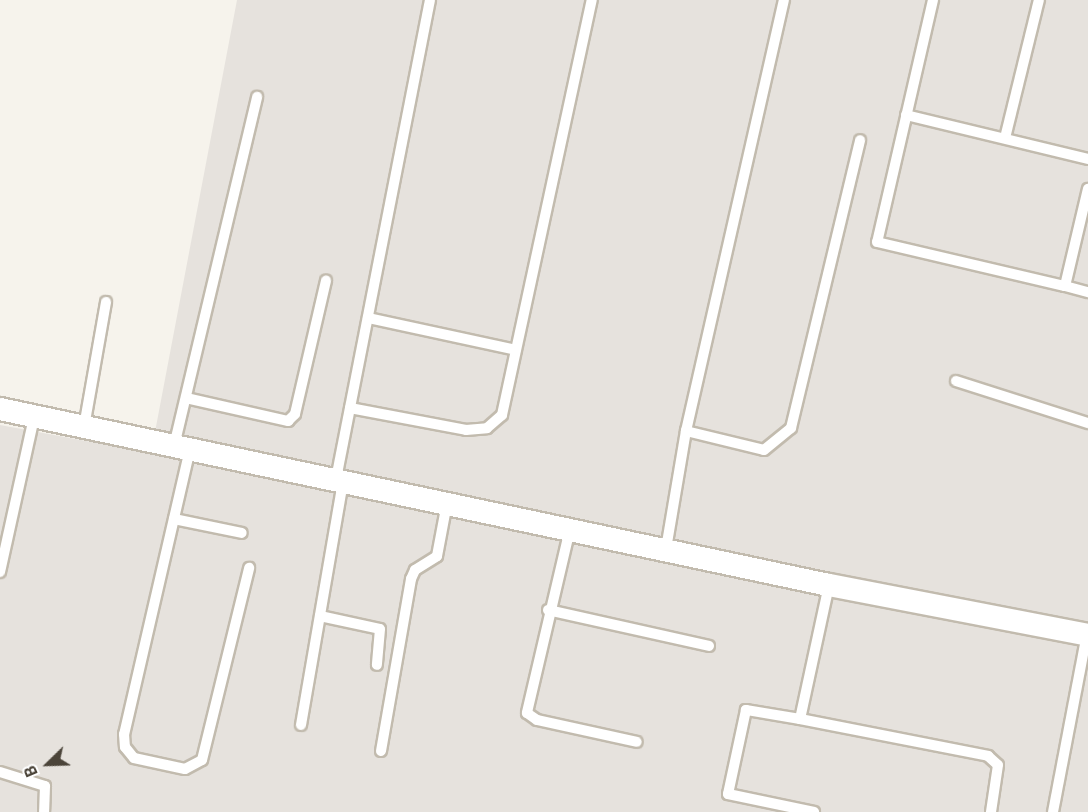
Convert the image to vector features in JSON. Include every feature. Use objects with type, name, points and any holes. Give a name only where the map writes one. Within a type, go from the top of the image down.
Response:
[{"type":"street","points":[[0,409],[829,585],[1088,633]]},
{"type":"lane","points":[[301,725],[320,616],[350,408],[430,0]]},
{"type":"lane","points":[[350,408],[466,430],[487,428],[502,415],[592,0]]},
{"type":"lane","points":[[666,549],[686,431],[784,0]]},
{"type":"lane","points":[[933,0],[877,242],[1088,292]]},
{"type":"lane","points":[[1005,138],[1040,0]]},
{"type":"lane","points":[[249,568],[202,760],[185,769],[134,758],[125,747],[124,734],[174,519],[186,398],[257,97]]},
{"type":"lane","points":[[906,115],[1088,159]]},
{"type":"lane","points":[[686,431],[764,450],[791,428],[860,140]]},
{"type":"lane","points":[[1065,286],[1088,189]]},
{"type":"lane","points":[[186,398],[288,421],[295,414],[326,281]]},
{"type":"lane","points":[[84,427],[106,302]]},
{"type":"lane","points":[[368,318],[516,350]]},
{"type":"lane","points":[[956,381],[1088,423]]},
{"type":"lane","points":[[0,572],[34,417]]},
{"type":"lane","points":[[381,751],[411,579],[415,570],[437,556],[447,503]]},
{"type":"lane","points":[[0,515],[12,518]]},
{"type":"lane","points":[[174,519],[242,533]]},
{"type":"lane","points":[[570,529],[548,610],[527,713],[537,720],[637,742]]},
{"type":"lane","points":[[800,719],[829,585]]},
{"type":"lane","points":[[548,610],[709,646]]},
{"type":"lane","points":[[320,616],[380,629],[378,665]]},
{"type":"lane","points":[[1053,812],[1088,633]]},
{"type":"lane","points":[[814,812],[728,794],[746,710],[988,756],[998,765],[991,812]]},
{"type":"lane","points":[[0,772],[45,786],[44,812]]},
{"type":"shaded area","points":[[237,0],[1088,0],[1088,812],[0,812],[0,425],[151,453]]}]
